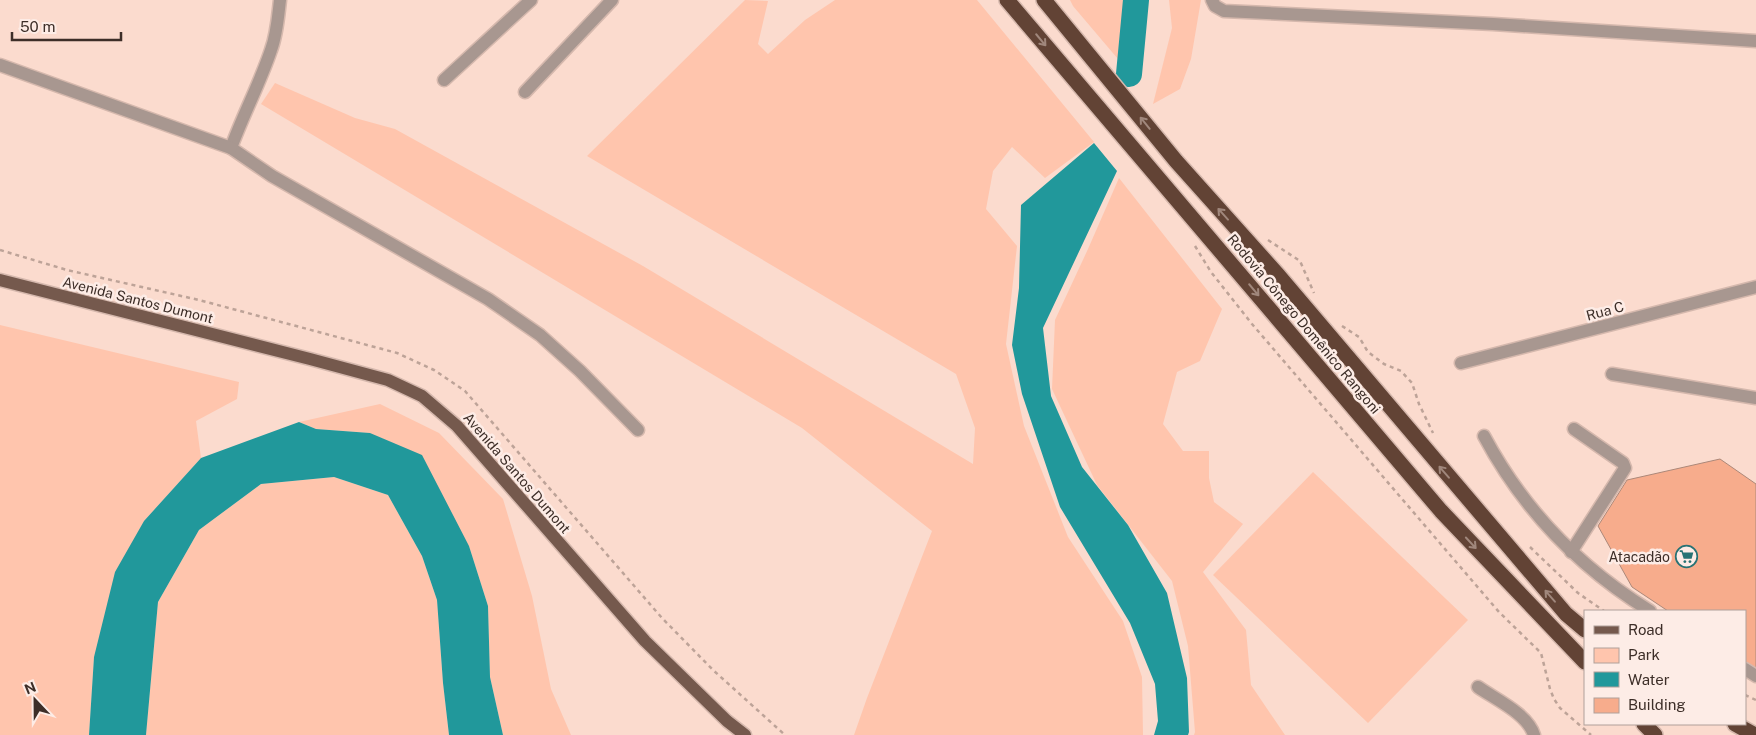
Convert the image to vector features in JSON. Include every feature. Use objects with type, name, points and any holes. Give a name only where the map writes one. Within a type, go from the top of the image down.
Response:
[{"type":"highway","name":"Rodovia Cônego Domênico Rangoni","points":[[1044,0],[1176,160],[1279,276],[1566,614],[1584,629]]},
{"type":"highway","name":"Rodovia Cônego Domênico Rangoni","points":[[1008,1],[1441,511],[1584,661]]},
{"type":"highway","points":[[1645,725],[1655,735]]},
{"type":"highway","points":[[1737,725],[1755,735]]},
{"type":"main road","name":"Avenida Santos Dumont","points":[[0,280],[310,358],[388,380],[422,396],[457,426],[645,641],[727,721],[745,735]]},
{"type":"street","points":[[231,148],[272,49],[277,28],[280,0]]},
{"type":"street","points":[[444,80],[531,0]]},
{"type":"street","points":[[525,92],[612,0]]},
{"type":"street","points":[[1212,0],[1215,6],[1224,11],[1502,25],[1756,41]]},
{"type":"street","points":[[0,65],[231,148],[272,176],[488,299],[540,335],[580,371],[638,430]]},
{"type":"street","name":"Rua C","points":[[1461,363],[1756,287]]},
{"type":"street","points":[[1612,374],[1756,398]]},
{"type":"street","points":[[1571,552],[1624,468],[1623,463],[1574,430]]},
{"type":"street","points":[[1484,436],[1524,498],[1548,528],[1571,552],[1622,594],[1648,610]]},
{"type":"street","points":[[1478,687],[1523,717],[1533,729],[1534,735]]},
{"type":"path","points":[[1194,243],[1211,272],[1252,324],[1499,612],[1541,653],[1554,699],[1560,708],[1590,735]]},
{"type":"path","points":[[0,250],[67,270],[199,300],[397,353],[434,370],[465,391],[662,618],[713,670],[785,735]]},
{"type":"green space","points":[[745,0],[768,1],[758,44],[768,54],[805,20],[835,0],[977,0],[1094,142],[1045,178],[1012,147],[993,171],[986,209],[1017,246],[1006,344],[1024,426],[1068,537],[1123,621],[1142,677],[1143,735],[854,735],[932,531],[802,428],[261,104],[275,83],[355,118],[395,129],[643,266],[973,464],[975,428],[956,374],[587,156]]},
{"type":"green space","points":[[1070,0],[1129,0],[1118,59],[1073,6]]},
{"type":"green space","points":[[1169,0],[1201,0],[1191,59],[1180,89],[1153,104],[1172,28]]},
{"type":"green space","points":[[1119,178],[1222,309],[1200,361],[1177,372],[1163,424],[1183,451],[1209,451],[1209,478],[1214,502],[1243,524],[1203,572],[1246,630],[1251,685],[1285,735],[1194,735],[1188,646],[1172,581],[1097,485],[1052,389],[1055,320]]},
{"type":"green space","points":[[0,325],[239,382],[237,399],[196,421],[201,458],[144,521],[94,657],[89,735],[0,735]]},
{"type":"green space","points":[[380,404],[439,433],[503,499],[532,596],[551,689],[571,735],[503,735],[490,677],[488,606],[469,546],[370,433],[316,429],[299,422]]},
{"type":"green space","points":[[1313,472],[1468,620],[1368,723],[1213,575]]},
{"type":"green space","points":[[334,477],[388,495],[422,556],[437,600],[449,735],[146,735],[158,602],[199,530],[261,484]]},
{"type":"water","points":[[1094,143],[1117,171],[1043,328],[1051,396],[1082,467],[1128,525],[1167,593],[1187,678],[1188,735],[1154,735],[1158,721],[1155,684],[1130,623],[1060,507],[1022,394],[1012,345],[1019,288],[1021,205]]},
{"type":"water","points":[[299,422],[316,429],[370,433],[422,455],[469,546],[488,606],[490,677],[503,735],[449,735],[437,600],[422,556],[388,495],[334,477],[261,484],[199,530],[158,602],[146,735],[89,735],[94,657],[115,572],[144,521],[201,458]]},
{"type":"building","name":"Atacadão","points":[[1720,459],[1756,484],[1756,669],[1746,663],[1746,610],[1666,610],[1632,587],[1598,526],[1627,480]]},
{"type":"waterway","points":[[1129,74],[1136,0]]},
{"type":"place","name":"Atacadão","points":[[1686,557]]}]
